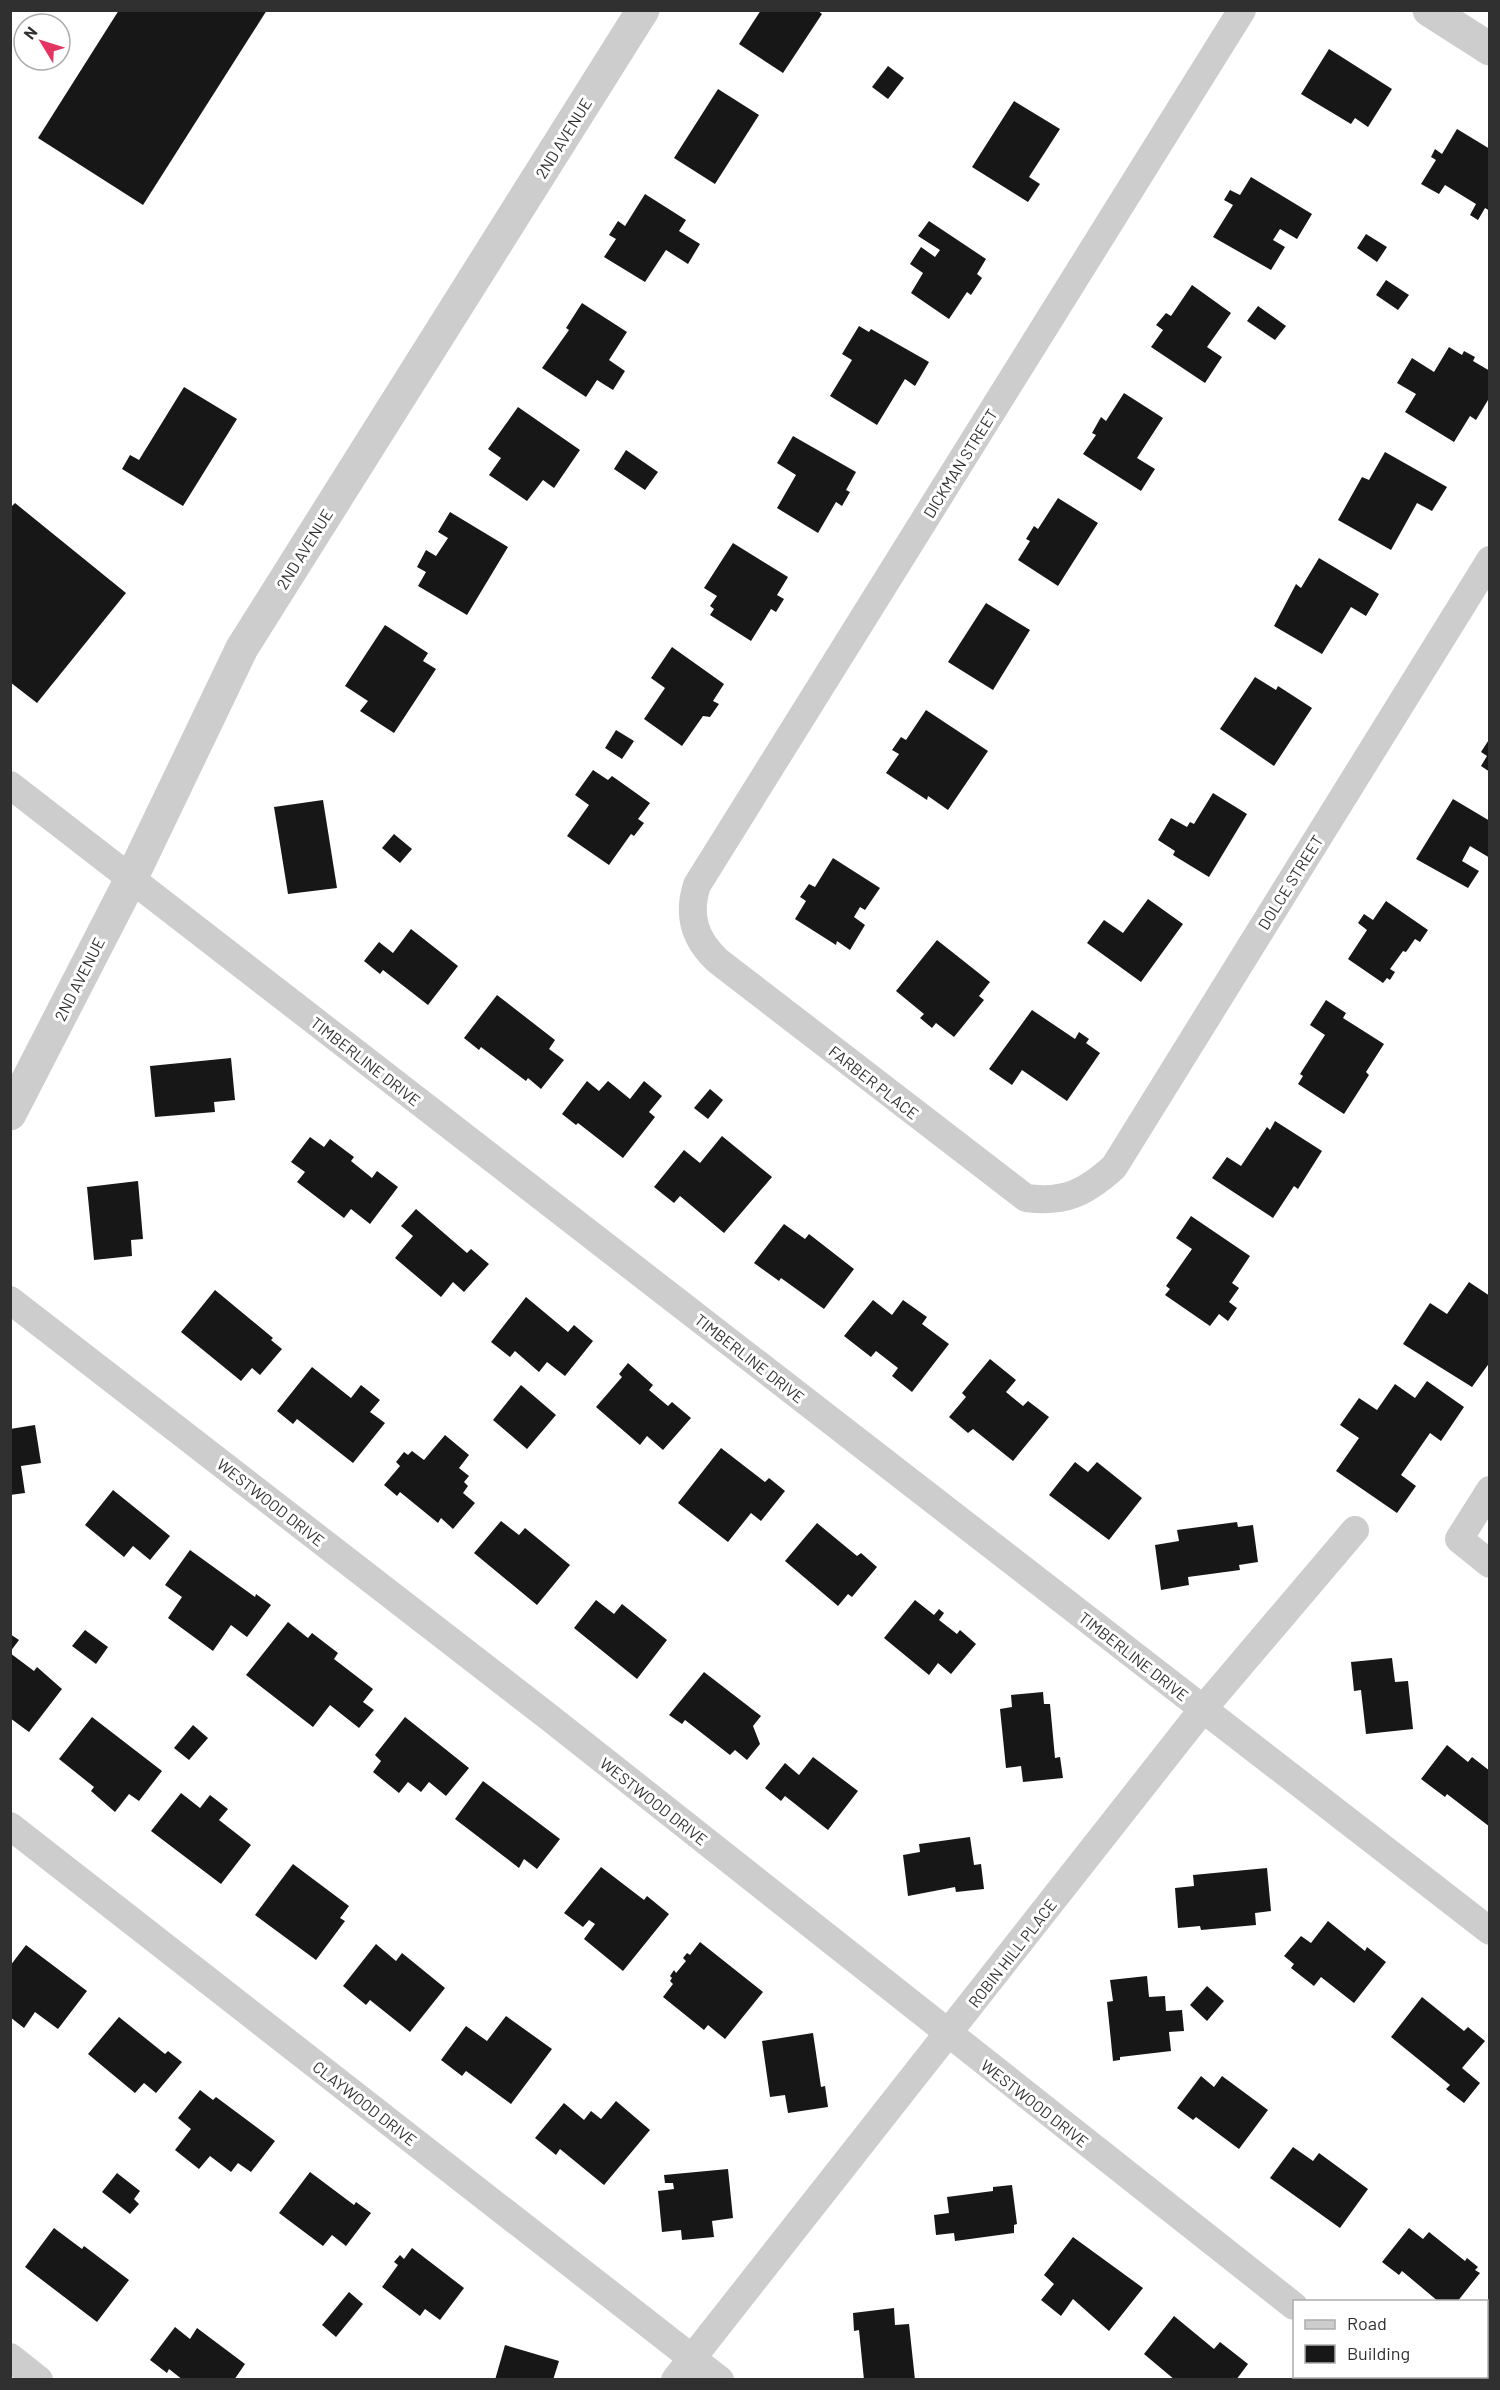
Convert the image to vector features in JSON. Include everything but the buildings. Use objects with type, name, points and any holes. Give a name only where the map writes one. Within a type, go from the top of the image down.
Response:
[{"type":"street","name":"2ND AVENUE","points":[[10,1113],[131,879],[242,648],[643,10]]},
{"type":"street","name":"DICKMAN STREET","points":[[693,920],[692,900],[697,885],[1242,10]]},
{"type":"street","points":[[1429,10],[1490,49]]},
{"type":"street","name":"DOLCE STREET","points":[[1080,1192],[1094,1185],[1113,1167],[1490,560]]},
{"type":"street","name":"TIMBERLINE DRIVE","points":[[10,785],[1490,1931]]},
{"type":"street","name":"FARBER PLACE","points":[[693,920],[700,941],[718,961],[1026,1198],[1063,1200],[1080,1192]]},
{"type":"street","name":"WESTWOOD DRIVE","points":[[10,1300],[549,1718],[1293,2305]]},
{"type":"street","points":[[1490,1491],[1458,1539],[1490,1564]]},
{"type":"street","name":"ROBIN HILL PLACE","points":[[675,2379],[1203,1709],[1355,1530]]},
{"type":"street","name":"CLAYWOOD DRIVE","points":[[10,1826],[720,2379]]},
{"type":"street","points":[[10,2357],[39,2379]]}]
